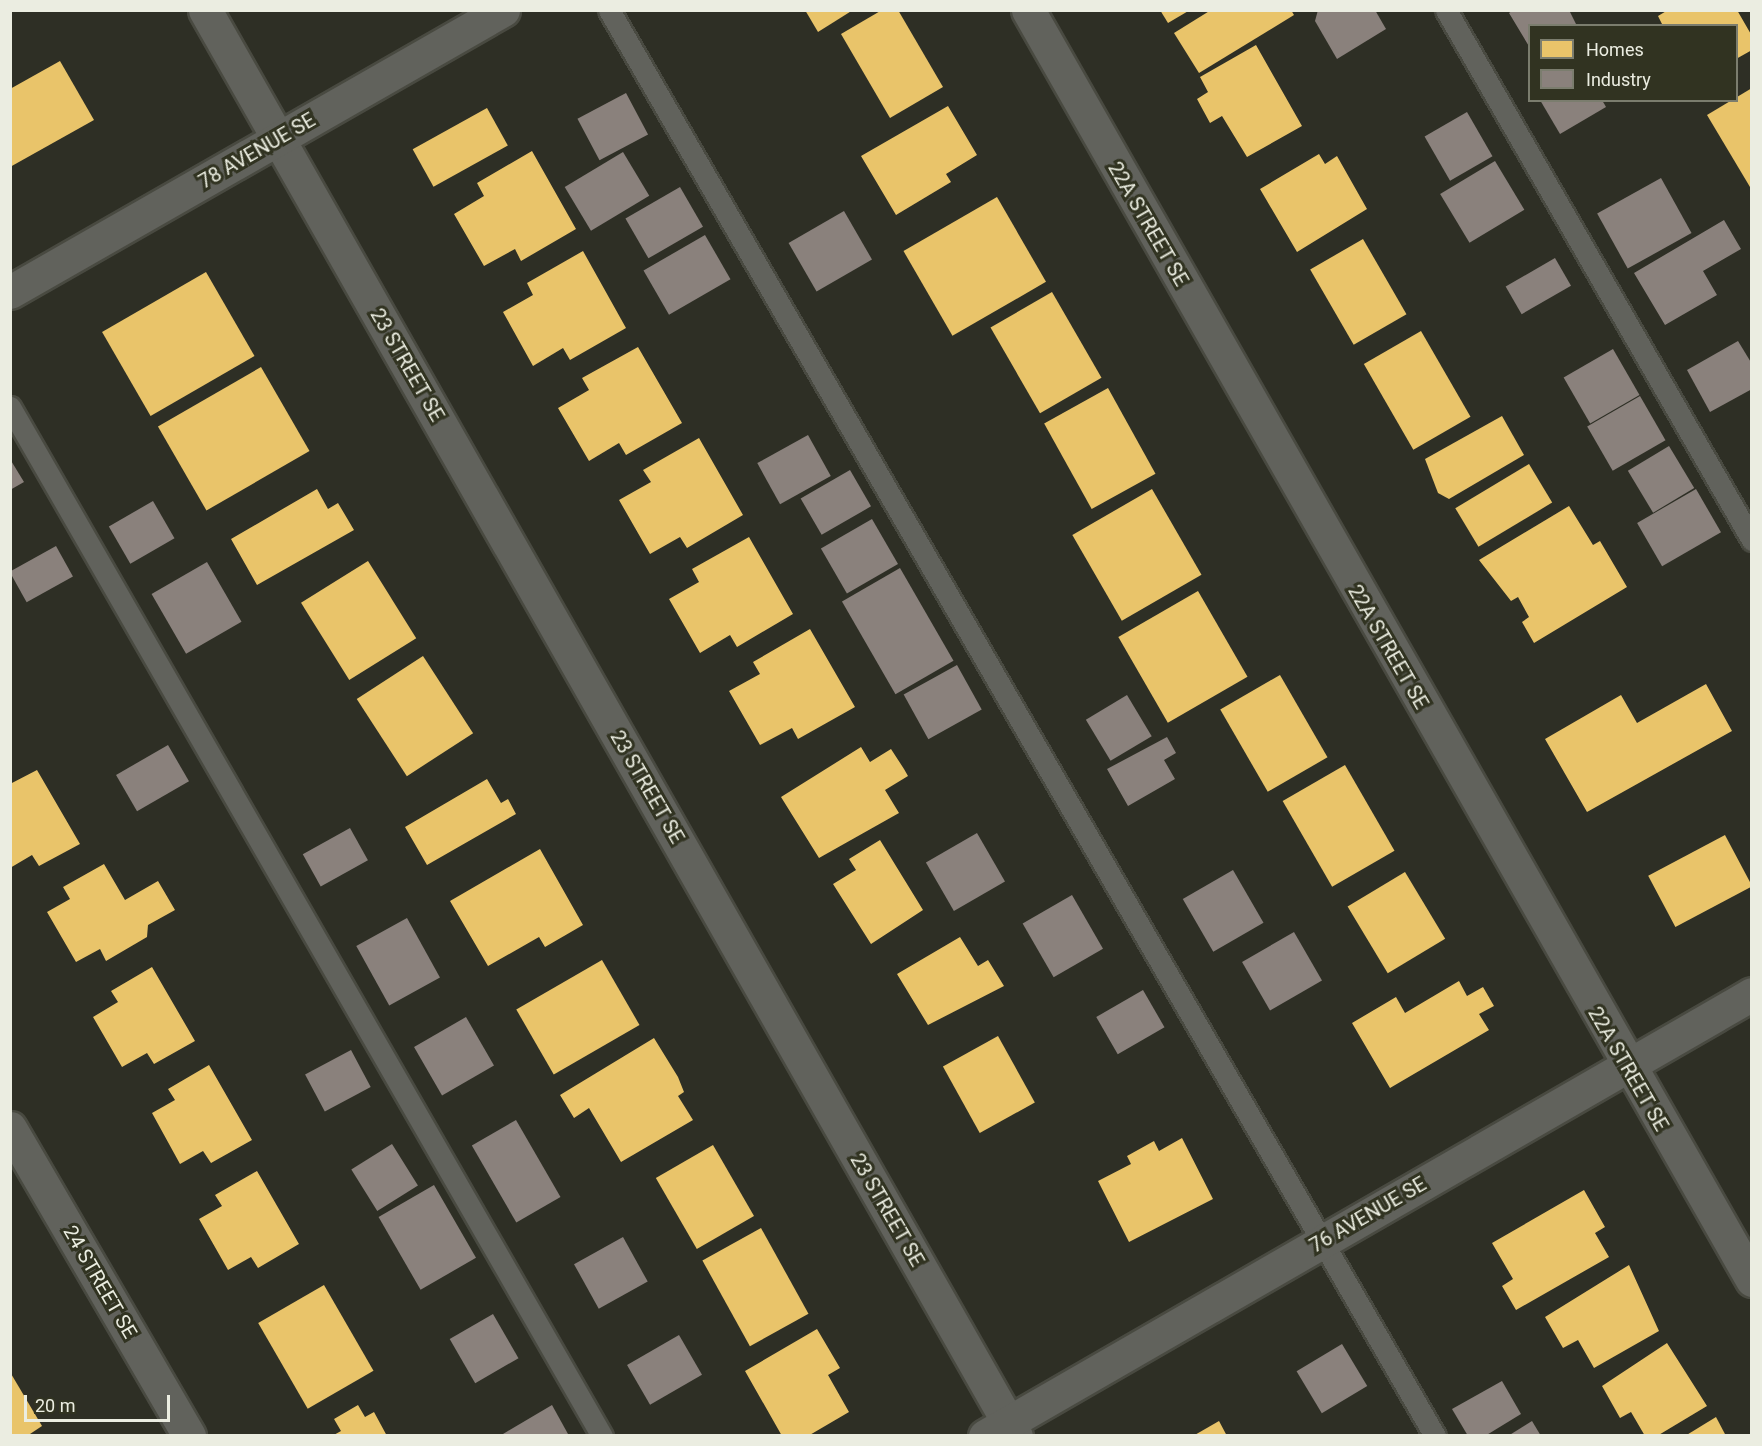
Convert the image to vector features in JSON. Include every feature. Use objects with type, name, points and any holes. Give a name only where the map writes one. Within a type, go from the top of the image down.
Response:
[{"type":"street","name":"23 STREET SE","points":[[205,10],[1003,1431]]},
{"type":"street","name":"78 AVENUE SE","points":[[10,292],[503,10]]},
{"type":"street","name":"22A STREET SE","points":[[1028,10],[1626,1067],[1752,1280]]},
{"type":"street","name":"76 AVENUE SE","points":[[1003,1431],[1322,1242],[1752,994]]},
{"type":"street","name":"24 STREET SE","points":[[10,1128],[189,1436]]},
{"type":"lane","points":[[609,10],[1435,1436]]},
{"type":"lane","points":[[1446,10],[1752,540]]},
{"type":"lane","points":[[10,407],[602,1436]]},
{"type":"building: Homes","points":[[805,10],[853,10],[818,32]]},
{"type":"building: Homes","points":[[882,10],[898,10],[943,87],[890,118],[841,34]]},
{"type":"building: Homes","points":[[1160,10],[1190,10],[1168,23]]},
{"type":"building: Homes","points":[[1211,10],[1291,10],[1294,15],[1199,73],[1174,33]]},
{"type":"building: Homes","points":[[1668,10],[1737,10],[1752,36],[1752,50],[1738,58],[1738,24],[1662,24],[1658,16]]},
{"type":"building: Homes","points":[[1256,45],[1302,126],[1247,157],[1222,116],[1210,123],[1197,99],[1208,92],[1200,77]]},
{"type":"building: Homes","points":[[60,61],[94,120],[10,167],[10,89]]},
{"type":"building: Homes","points":[[1752,88],[1752,186],[1750,187],[1707,115],[1729,102],[1738,102],[1738,96]]},
{"type":"building: Homes","points":[[948,106],[977,155],[946,174],[951,182],[896,215],[861,156]]},
{"type":"building: Homes","points":[[487,108],[508,146],[434,187],[413,149]]},
{"type":"building: Homes","points":[[532,151],[576,229],[521,261],[515,249],[484,266],[454,214],[484,196],[477,183]]},
{"type":"building: Homes","points":[[1319,154],[1325,164],[1337,156],[1367,209],[1297,252],[1260,189]]},
{"type":"building: Homes","points":[[997,197],[1046,282],[952,336],[903,251]]},
{"type":"building: Homes","points":[[1363,239],[1406,314],[1354,345],[1310,270]]},
{"type":"building: Homes","points":[[583,251],[626,328],[570,360],[563,348],[533,366],[503,312],[533,295],[527,283]]},
{"type":"building: Homes","points":[[206,272],[254,356],[151,416],[102,332]]},
{"type":"building: Homes","points":[[1052,292],[1102,378],[1040,413],[991,328]]},
{"type":"building: Homes","points":[[1421,331],[1470,417],[1413,450],[1364,364]]},
{"type":"building: Homes","points":[[638,347],[682,423],[626,455],[619,443],[589,461],[558,408],[589,390],[582,378]]},
{"type":"building: Homes","points":[[261,367],[310,451],[206,511],[158,427]]},
{"type":"building: Homes","points":[[1108,388],[1156,474],[1092,509],[1044,423]]},
{"type":"building: Homes","points":[[1502,416],[1524,455],[1449,499],[1438,493],[1425,459]]},
{"type":"building: Homes","points":[[699,438],[743,515],[687,548],[680,537],[650,554],[619,500],[651,482],[643,470]]},
{"type":"building: Homes","points":[[1529,464],[1552,503],[1478,547],[1455,508]]},
{"type":"building: Homes","points":[[317,489],[328,509],[338,503],[354,530],[257,585],[231,539]]},
{"type":"building: Homes","points":[[1152,489],[1202,575],[1122,621],[1072,535]]},
{"type":"building: Homes","points":[[1569,506],[1593,545],[1600,541],[1627,587],[1534,643],[1522,622],[1529,617],[1518,597],[1511,601],[1479,560]]},
{"type":"building: Homes","points":[[749,537],[793,614],[737,647],[730,635],[700,653],[669,599],[699,582],[692,569]]},
{"type":"building: Homes","points":[[368,561],[416,638],[349,680],[301,603]]},
{"type":"building: Homes","points":[[1198,591],[1248,677],[1168,723],[1118,637]]},
{"type":"building: Homes","points":[[810,629],[855,707],[798,739],[792,728],[760,745],[729,691],[760,674],[753,662]]},
{"type":"building: Homes","points":[[423,656],[473,733],[407,776],[357,699]]},
{"type":"building: Homes","points":[[1280,675],[1328,757],[1268,792],[1220,710]]},
{"type":"building: Homes","points":[[1706,684],[1732,731],[1587,812],[1545,739],[1621,695],[1637,723]]},
{"type":"building: Homes","points":[[861,747],[870,762],[891,749],[904,769],[908,776],[885,790],[899,813],[819,858],[781,797]]},
{"type":"building: Homes","points":[[1345,765],[1394,851],[1332,887],[1283,801]]},
{"type":"building: Homes","points":[[37,770],[80,844],[39,866],[32,855],[10,868],[10,784]]},
{"type":"building: Homes","points":[[487,779],[501,803],[508,799],[516,814],[427,865],[405,827]]},
{"type":"building: Homes","points":[[1725,835],[1752,886],[1675,927],[1648,876]]},
{"type":"building: Homes","points":[[880,840],[923,910],[871,944],[833,884],[856,870],[849,859]]},
{"type":"building: Homes","points":[[540,849],[583,925],[545,947],[539,937],[488,966],[450,901]]},
{"type":"building: Homes","points":[[104,864],[125,900],[158,881],[175,910],[148,925],[147,937],[106,961],[100,949],[76,962],[47,912],[70,899],[63,887]]},
{"type":"building: Homes","points":[[1405,872],[1445,939],[1388,973],[1348,907]]},
{"type":"building: Homes","points":[[960,937],[978,966],[988,960],[1004,986],[928,1025],[897,974]]},
{"type":"building: Homes","points":[[602,960],[640,1025],[554,1074],[516,1010]]},
{"type":"building: Homes","points":[[152,967],[195,1041],[154,1064],[147,1053],[122,1067],[93,1017],[118,1002],[111,991]]},
{"type":"building: Homes","points":[[1459,981],[1467,996],[1483,987],[1494,1006],[1479,1014],[1489,1030],[1390,1088],[1352,1023],[1396,997],[1405,1013]]},
{"type":"building: Homes","points":[[998,1036],[1035,1102],[980,1133],[943,1067]]},
{"type":"building: Homes","points":[[654,1038],[678,1077],[684,1092],[678,1096],[693,1120],[621,1162],[589,1108],[574,1118],[560,1095]]},
{"type":"building: Homes","points":[[209,1065],[252,1140],[211,1163],[203,1151],[180,1164],[152,1113],[175,1100],[168,1089]]},
{"type":"building: Homes","points":[[1182,1138],[1213,1199],[1129,1242],[1098,1181],[1131,1164],[1127,1156],[1154,1141],[1159,1151]]},
{"type":"building: Homes","points":[[713,1145],[754,1216],[697,1249],[656,1178]]},
{"type":"building: Homes","points":[[257,1171],[299,1244],[258,1268],[251,1257],[228,1270],[199,1219],[222,1206],[215,1195]]},
{"type":"building: Homes","points":[[1584,1190],[1605,1227],[1595,1233],[1609,1257],[1516,1310],[1502,1286],[1513,1279],[1492,1243]]},
{"type":"building: Homes","points":[[761,1228],[809,1314],[750,1346],[702,1260]]},
{"type":"building: Homes","points":[[1629,1265],[1659,1331],[1594,1368],[1578,1340],[1563,1348],[1545,1317]]},
{"type":"building: Homes","points":[[324,1285],[374,1371],[308,1409],[258,1323]]},
{"type":"building: Homes","points":[[817,1329],[840,1368],[828,1375],[849,1412],[808,1436],[782,1436],[745,1371]]},
{"type":"building: Homes","points":[[1667,1343],[1707,1406],[1657,1436],[1645,1436],[1631,1412],[1620,1418],[1602,1386]]},
{"type":"building: Homes","points":[[10,1372],[42,1426],[27,1436],[10,1436]]},
{"type":"building: Homes","points":[[358,1405],[365,1417],[374,1412],[387,1436],[332,1436],[341,1431],[334,1419]]},
{"type":"building: Homes","points":[[1716,1417],[1726,1436],[1685,1436]]},
{"type":"building: Homes","points":[[1219,1421],[1227,1436],[1193,1436]]},
{"type":"building: Industry","points":[[1318,10],[1375,10],[1386,29],[1337,59],[1315,21]]},
{"type":"building: Industry","points":[[1513,10],[1569,10],[1576,24],[1528,24],[1528,45],[1509,13]]},
{"type":"building: Industry","points":[[626,93],[648,134],[600,160],[577,119]]},
{"type":"building: Industry","points":[[1541,102],[1603,102],[1606,107],[1560,134]]},
{"type":"building: Industry","points":[[1467,112],[1492,156],[1450,181],[1425,136]]},
{"type":"building: Industry","points":[[623,152],[649,196],[591,231],[565,187]]},
{"type":"building: Industry","points":[[1495,161],[1524,210],[1469,243],[1440,194]]},
{"type":"building: Industry","points":[[1661,178],[1692,233],[1628,268],[1597,213]]},
{"type":"building: Industry","points":[[680,187],[703,227],[648,258],[625,218]]},
{"type":"building: Industry","points":[[844,211],[872,259],[817,291],[789,243]]},
{"type":"building: Industry","points":[[1724,220],[1741,249],[1703,271],[1717,295],[1665,325],[1634,273]]},
{"type":"building: Industry","points":[[705,235],[730,279],[669,315],[644,270]]},
{"type":"building: Industry","points":[[1555,258],[1571,286],[1522,314],[1506,286]]},
{"type":"building: Industry","points":[[1738,341],[1752,364],[1752,389],[1710,412],[1687,370]]},
{"type":"building: Industry","points":[[1613,349],[1640,395],[1590,423],[1564,378]]},
{"type":"building: Industry","points":[[1640,396],[1666,440],[1613,471],[1587,426]]},
{"type":"building: Industry","points":[[808,435],[831,476],[780,504],[757,463]]},
{"type":"building: Industry","points":[[1669,446],[1694,488],[1653,513],[1628,471]]},
{"type":"building: Industry","points":[[10,459],[24,482],[10,490]]},
{"type":"building: Industry","points":[[850,470],[871,506],[822,535],[801,499]]},
{"type":"building: Industry","points":[[1696,489],[1721,532],[1662,566],[1637,523]]},
{"type":"building: Industry","points":[[153,501],[174,538],[130,564],[109,526]]},
{"type":"building: Industry","points":[[872,519],[898,564],[847,594],[821,548]]},
{"type":"building: Industry","points":[[56,546],[73,577],[27,602],[10,571]]},
{"type":"building: Industry","points":[[207,562],[242,622],[186,654],[152,594]]},
{"type":"building: Industry","points":[[900,568],[954,661],[895,694],[842,602]]},
{"type":"building: Industry","points":[[957,665],[982,710],[928,739],[904,695]]},
{"type":"building: Industry","points":[[1127,695],[1152,736],[1111,761],[1086,720]]},
{"type":"building: Industry","points":[[1167,737],[1176,753],[1164,760],[1175,779],[1128,806],[1107,769]]},
{"type":"building: Industry","points":[[168,745],[189,781],[137,811],[116,775]]},
{"type":"building: Industry","points":[[350,828],[368,860],[321,887],[303,854]]},
{"type":"building: Industry","points":[[977,833],[1005,881],[954,911],[926,862]]},
{"type":"building: Industry","points":[[1233,870],[1264,923],[1213,952],[1183,899]]},
{"type":"building: Industry","points":[[1072,895],[1103,949],[1054,977],[1023,924]]},
{"type":"building: Industry","points":[[407,918],[440,977],[389,1006],[356,946]]},
{"type":"building: Industry","points":[[1294,932],[1322,980],[1270,1010],[1242,962]]},
{"type":"building: Industry","points":[[1143,990],[1164,1027],[1118,1054],[1096,1017]]},
{"type":"building: Industry","points":[[466,1017],[494,1065],[442,1095],[414,1047]]},
{"type":"building: Industry","points":[[351,1050],[371,1087],[325,1111],[305,1074]]},
{"type":"building: Industry","points":[[516,1120],[560,1197],[516,1223],[472,1146]]},
{"type":"building: Industry","points":[[392,1144],[418,1186],[377,1211],[351,1169]]},
{"type":"building: Industry","points":[[434,1185],[476,1258],[421,1290],[379,1217]]},
{"type":"building: Industry","points":[[623,1237],[648,1282],[599,1309],[574,1264]]},
{"type":"building: Industry","points":[[493,1314],[518,1358],[475,1383],[450,1339]]},
{"type":"building: Industry","points":[[679,1335],[702,1375],[650,1405],[627,1365]]},
{"type":"building: Industry","points":[[1342,1344],[1367,1386],[1322,1413],[1297,1371]]},
{"type":"building: Industry","points":[[1502,1381],[1521,1414],[1485,1436],[1468,1436],[1452,1409]]},
{"type":"building: Industry","points":[[552,1405],[568,1434],[504,1436],[503,1434]]},
{"type":"building: Industry","points":[[1532,1421],[1541,1436],[1508,1436]]}]
